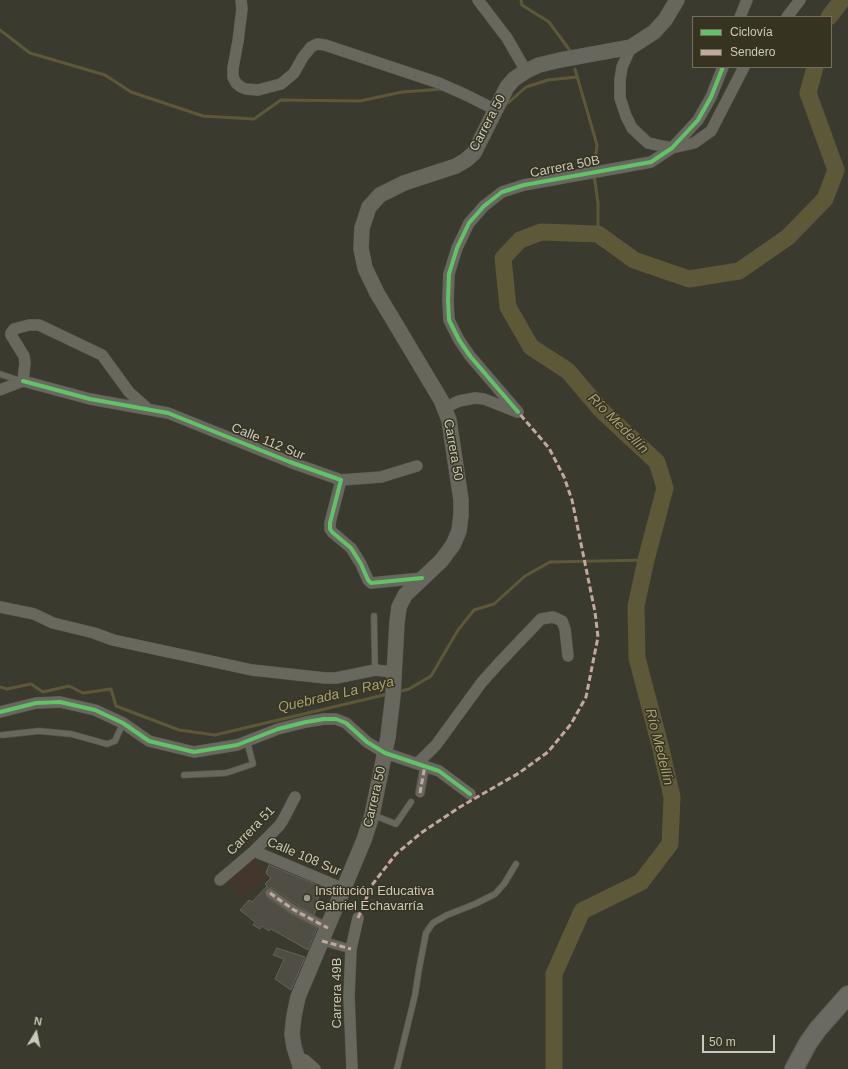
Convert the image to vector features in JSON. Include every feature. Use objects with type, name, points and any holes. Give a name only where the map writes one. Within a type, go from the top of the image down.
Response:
[{"type":"highway","points":[[796,1065],[808,1043],[829,1015],[848,995]]},
{"type":"highway","points":[[829,1015],[836,1010],[848,1008]]},
{"type":"main road","name":"Carrera 50","points":[[299,1064],[292,1034],[298,997],[364,840],[372,815],[388,737],[393,693],[399,607],[405,594],[441,561],[453,545],[459,531],[461,500],[449,420],[437,393],[376,293],[365,268],[361,248],[362,228],[369,207],[380,195],[404,183],[456,166],[470,157],[474,153],[508,87],[514,79],[539,65],[631,47],[654,32],[665,20],[677,0]]},
{"type":"street","points":[[241,0],[242,9],[233,76],[236,83],[241,87],[258,90],[281,84],[294,73],[303,57],[311,47],[317,44],[325,45],[439,84],[496,110]]},
{"type":"street","points":[[478,0],[507,38],[526,71]]},
{"type":"street","points":[[740,16],[747,0]]},
{"type":"street","points":[[788,16],[800,0]]},
{"type":"street","points":[[631,47],[622,67],[620,98],[632,128],[648,144],[672,148],[694,143],[711,131],[743,68]]},
{"type":"street","name":"Carrera 50B","points":[[444,408],[459,401],[475,398],[484,399],[518,412],[458,340],[449,320],[449,274],[457,248],[469,223],[484,206],[502,192],[524,185],[651,162],[672,148],[698,120],[712,97],[724,68]]},
{"type":"street","points":[[0,390],[23,381],[25,363],[24,356],[11,333],[14,329],[39,325],[102,356],[129,392],[148,410]]},
{"type":"street","name":"Calle 112 Sur","points":[[23,381],[90,399],[168,413],[290,462],[341,480]]},
{"type":"street","points":[[417,466],[381,476],[341,480],[330,528],[332,532],[351,548],[371,583],[422,578]]},
{"type":"street","points":[[0,607],[34,614],[53,623],[94,633],[114,640],[252,670],[325,678],[336,678],[375,670],[394,672]]},
{"type":"street","points":[[420,793],[422,764],[482,682],[542,619],[553,617],[562,621],[565,629],[568,656]]},
{"type":"street","points":[[2,710],[36,703],[60,702],[95,710],[123,724],[149,741],[194,752],[237,745],[278,729],[312,721],[336,719],[346,723],[367,742],[385,753],[422,764],[447,775],[470,794]]},
{"type":"street","name":"Carrera 51","points":[[220,880],[254,851],[284,820],[295,797]]},
{"type":"street","name":"Calle 108 Sur","points":[[254,851],[344,889]]},
{"type":"street","points":[[270,893],[325,934],[351,949]]},
{"type":"street","name":"Carrera 49B","points":[[352,1069],[349,997],[351,949],[358,918]]},
{"type":"street","points":[[299,1064],[305,1060],[315,1069]]},
{"type":"lane","name":"Calle 112 Sur","points":[[0,374],[23,381]]},
{"type":"lane","points":[[374,616],[375,670]]},
{"type":"lane","points":[[2,735],[39,731],[71,734],[107,744],[115,741],[123,724]]},
{"type":"lane","points":[[184,775],[226,773],[253,764],[247,741]]},
{"type":"lane","points":[[372,815],[396,824],[411,802]]},
{"type":"lane","points":[[397,1069],[415,995],[426,933],[433,923],[447,915],[496,894],[516,864]]},
{"type":"shaded area","points":[[252,857],[268,875],[242,898],[226,880]]},
{"type":"building","points":[[269,865],[322,887],[317,902],[319,903],[314,915],[273,888],[267,888],[265,892],[267,897],[291,914],[317,928],[308,950],[271,929],[269,931],[262,926],[260,929],[253,925],[255,922],[240,910],[249,900],[252,902],[267,886],[265,884],[271,878],[266,873]]},
{"type":"building","points":[[277,948],[305,957],[291,990],[275,979],[284,959],[273,955]]},
{"type":"waterway","points":[[521,0],[522,5],[549,22],[571,52]]},
{"type":"waterway","name":"Río Medellín","points":[[830,16],[842,0]]},
{"type":"waterway","points":[[0,30],[30,53],[105,75],[131,92],[203,116],[254,119],[281,100],[360,101],[402,92],[443,89]]},
{"type":"waterway","name":"Río Medellín","points":[[554,1069],[554,974],[582,911],[641,882],[670,844],[672,797],[637,658],[636,606],[646,560],[665,488],[657,462],[601,410],[568,371],[531,347],[508,307],[503,258],[520,240],[541,232],[598,234],[634,260],[689,279],[739,271],[788,237],[825,199],[836,170],[808,93],[815,68]]},
{"type":"waterway","points":[[575,69],[597,145],[594,170]]},
{"type":"waterway","points":[[508,103],[526,87],[548,80],[577,77]]},
{"type":"waterway","points":[[594,175],[598,203],[598,234]]},
{"type":"waterway","name":"Quebrada La Raya","points":[[397,692],[409,689],[431,676],[458,630],[474,610],[494,604],[525,576],[550,562],[646,560]]},
{"type":"waterway","name":"Quebrada La Raya","points":[[0,687],[7,689],[31,684],[43,692],[69,686],[83,693],[111,689],[116,706],[179,730],[215,735],[388,694]]},
{"type":"marked path","points":[[358,918],[372,885],[396,854],[421,833],[460,807],[519,773],[548,752],[571,724],[586,697],[598,637],[595,612],[572,500],[564,477],[549,448],[518,412]]},
{"type":"marked path","points":[[420,793],[425,765]]},
{"type":"marked path","points":[[270,893],[294,910],[328,928]]},
{"type":"marked path","points":[[322,941],[351,949]]},
{"type":"cycle path","points":[[518,412],[470,356],[459,340],[449,320],[449,274],[457,248],[469,223],[484,206],[502,192],[524,185],[651,162],[672,148],[698,120],[711,97],[723,68]]},
{"type":"cycle path","points":[[23,381],[90,399],[168,413],[290,462],[341,480],[330,523],[330,529],[351,548],[361,564],[368,580],[371,583],[422,578]]},
{"type":"cycle path","points":[[0,712],[36,703],[60,702],[95,710],[123,723],[149,741],[194,752],[237,745],[278,729],[306,722],[336,719],[346,723],[367,742],[385,753],[439,771],[470,794]]},
{"type":"place","name":"Institución Educativa Gabriel Echavarría","points":[[307,898]]}]
